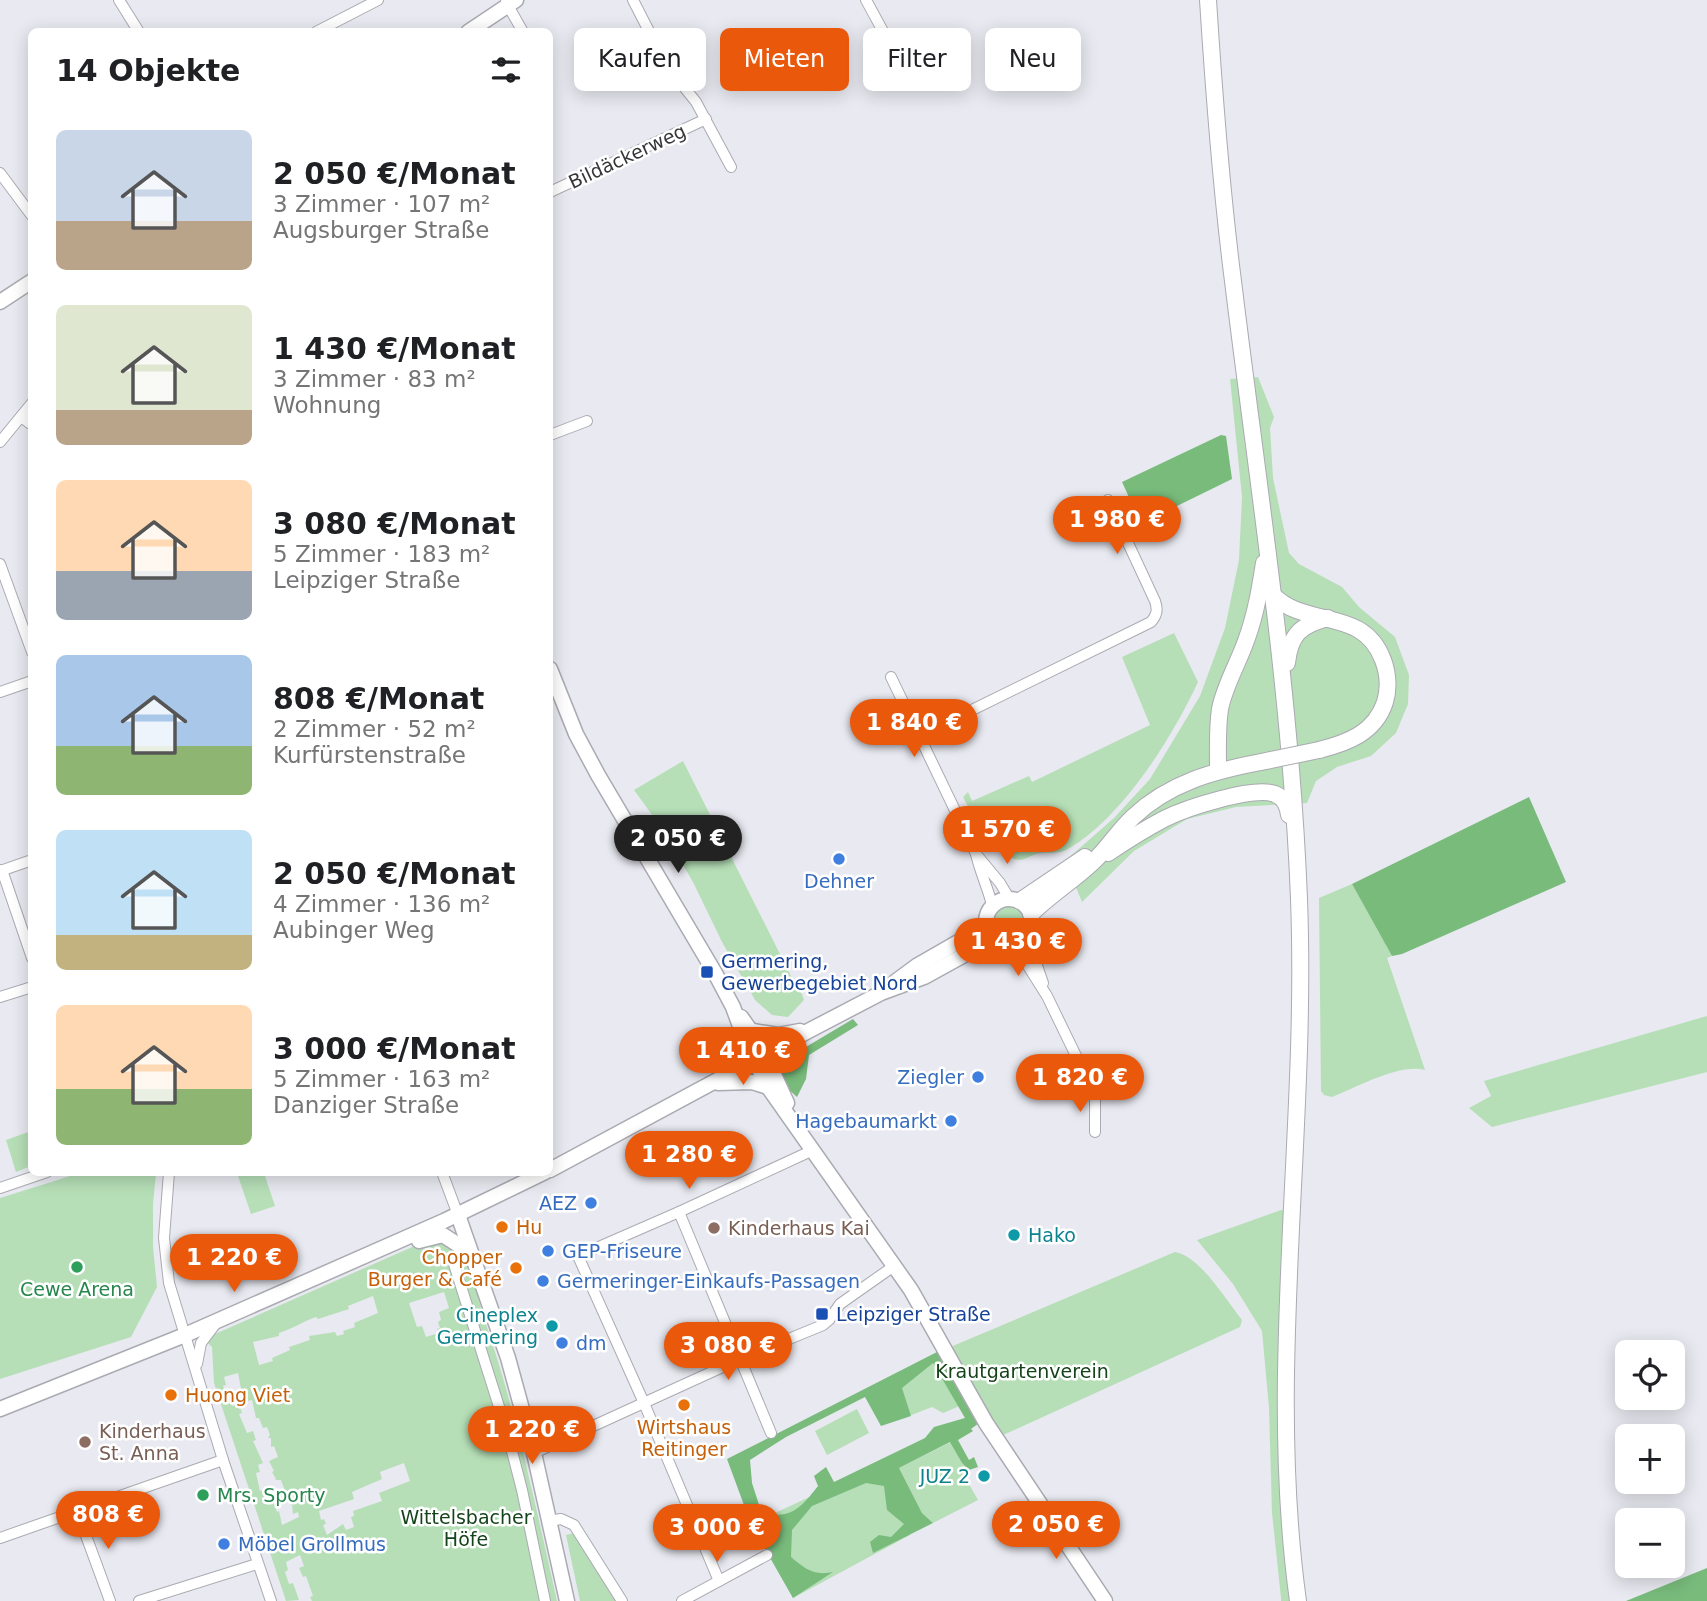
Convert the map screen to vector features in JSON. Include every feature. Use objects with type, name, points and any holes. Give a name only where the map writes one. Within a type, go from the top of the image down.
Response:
[{"type":"main road","points":[[1208,0],[1214,95],[1232,277],[1282,669],[1295,829],[1299,902],[1300,1054],[1287,1429],[1291,1526],[1298,1601]]},
{"type":"main road","points":[[1219,769],[1220,709],[1226,685],[1253,619],[1267,546]]},
{"type":"main road","points":[[1094,861],[1154,800],[1182,783],[1219,769],[1346,743],[1362,733],[1379,715],[1387,690],[1386,666],[1375,643],[1348,623],[1288,608],[1273,595]]},
{"type":"main road","points":[[1282,669],[1288,663],[1289,645],[1294,636],[1309,624],[1328,618]]},
{"type":"main road","points":[[1031,914],[1094,861],[1146,829],[1185,810],[1251,794],[1272,793],[1284,799],[1288,807],[1289,821],[1295,829]]},
{"type":"main road","points":[[1014,900],[1114,838]]},
{"type":"street","points":[[119,0],[136,28]]},
{"type":"street","points":[[324,28],[378,0]]},
{"type":"street","points":[[634,0],[672,72],[696,102],[731,167]]},
{"type":"street","points":[[866,0],[881,28]]},
{"type":"street","points":[[474,28],[510,2],[521,28]]},
{"type":"street","name":"Bildäckerweg","points":[[553,191],[706,119]]},
{"type":"street","points":[[0,173],[28,211]]},
{"type":"street","points":[[0,302],[28,284]]},
{"type":"street","points":[[0,442],[28,409]]},
{"type":"street","points":[[22,417],[28,422]]},
{"type":"street","points":[[553,434],[587,421]]},
{"type":"street","points":[[919,736],[1151,622],[1157,614],[1155,601],[1108,500]]},
{"type":"street","points":[[0,564],[28,641]]},
{"type":"street","points":[[0,605],[13,600]]},
{"type":"street","points":[[553,676],[576,734],[597,775],[687,923],[811,1151],[911,1290],[986,1423],[1105,1601]]},
{"type":"street","points":[[891,677],[976,854],[992,905]]},
{"type":"street","points":[[0,692],[28,682]]},
{"type":"street","points":[[976,854],[1014,900],[1031,914],[1031,929],[1027,936],[1014,944],[1004,944],[989,932],[987,912],[1001,900],[1014,900]]},
{"type":"street","points":[[28,861],[1,870],[28,947]]},
{"type":"street","points":[[553,1168],[881,993],[918,965],[989,932]]},
{"type":"street","points":[[1027,936],[1047,996]]},
{"type":"street","points":[[1014,944],[1047,996],[1095,1095],[1095,1132]]},
{"type":"street","points":[[0,997],[28,988]]},
{"type":"street","points":[[733,1007],[752,1031],[768,1087],[796,1125]]},
{"type":"street","points":[[752,1031],[778,1035],[812,1029]]},
{"type":"street","points":[[715,1083],[752,1082],[768,1087]]},
{"type":"street","points":[[719,1581],[578,1256],[811,1151]]},
{"type":"street","points":[[0,1188],[35,1176]]},
{"type":"street","points":[[169,1176],[164,1217],[167,1271],[223,1460],[271,1601]]},
{"type":"street","points":[[443,1176],[504,1346],[534,1453],[566,1601]]},
{"type":"street","points":[[0,1409],[185,1335],[458,1215],[537,1176]]},
{"type":"street","points":[[679,1212],[771,1433]]},
{"type":"street","points":[[326,1272],[342,1275],[428,1237],[443,1235],[460,1246],[480,1273]]},
{"type":"street","points":[[453,1261],[518,1473],[545,1601]]},
{"type":"street","points":[[534,1453],[826,1323],[840,1304],[894,1266]]},
{"type":"street","points":[[198,1375],[198,1350],[218,1320]]},
{"type":"street","points":[[0,1538],[223,1460]]},
{"type":"street","points":[[77,1511],[110,1601]]},
{"type":"street","points":[[549,1521],[561,1519],[574,1525],[622,1601]]},
{"type":"street","points":[[682,1601],[768,1555]]},
{"type":"street","points":[[139,1601],[257,1564]]},
{"type":"green space","points":[[1258,377],[1274,417],[1270,428],[1273,478],[1289,553],[1299,564],[1342,587],[1359,607],[1395,637],[1409,675],[1408,704],[1396,733],[1371,756],[1337,767],[1316,781],[1307,803],[1236,807],[1187,819],[1134,851],[1082,902],[1065,861],[1114,818],[1150,779],[1200,696],[1225,628],[1239,560],[1242,497],[1230,379]]},
{"type":"green space","points":[[1221,435],[1226,436],[1232,479],[1126,531],[1128,495],[1122,482]]},
{"type":"green space","points":[[1174,633],[1198,682],[1144,775],[1107,818],[1068,849],[1036,854],[1022,860],[1012,858],[985,825],[973,816],[963,797],[968,792],[972,801],[1029,776],[1032,782],[1150,725],[1122,657]]},
{"type":"green space","points":[[683,761],[795,984],[798,983],[804,1000],[788,1017],[772,1015],[755,1000],[663,830],[634,790]]},
{"type":"green space","points":[[1529,797],[1566,882],[1392,956],[1352,884]]},
{"type":"green space","points":[[1352,884],[1392,956],[1387,958],[1425,1070],[1391,1073],[1332,1097],[1321,1091],[1319,898]]},
{"type":"green space","points":[[1009,904],[1022,909],[1027,922],[1022,935],[1009,940],[996,935],[991,922],[996,909]]},
{"type":"green space","points":[[1707,1016],[1707,1072],[1492,1127],[1469,1108],[1491,1096],[1484,1081]]},
{"type":"green space","points":[[853,1019],[858,1025],[809,1055],[806,1079],[797,1097],[786,1087],[779,1073],[784,1060]]},
{"type":"green space","points":[[28,1132],[28,1167],[16,1172],[6,1140]]},
{"type":"green space","name":"Cewe Arena","points":[[70,1176],[156,1176],[153,1247],[157,1287],[131,1337],[0,1379],[0,1198]]},
{"type":"green space","points":[[238,1176],[265,1176],[275,1206],[251,1214]]},
{"type":"green space","points":[[1281,1210],[1289,1211],[1291,1601],[1281,1601],[1272,1513],[1269,1408],[1262,1331],[1233,1284],[1197,1240]]},
{"type":"green space","name":"Wittelsbacher Höfe","points":[[428,1240],[450,1246],[465,1263],[472,1278],[506,1390],[557,1601],[312,1601],[310,1597],[313,1596],[306,1576],[303,1577],[299,1568],[304,1566],[300,1555],[286,1562],[288,1570],[285,1572],[289,1584],[293,1583],[299,1600],[286,1601],[214,1383],[212,1347],[206,1341],[215,1334]],"holes":[[[444,1292],[449,1308],[439,1312],[441,1320],[438,1322],[438,1333],[426,1337],[422,1326],[417,1327],[409,1303]],[[373,1296],[378,1313],[354,1323],[355,1327],[343,1331],[344,1334],[337,1336],[335,1332],[309,1336],[310,1340],[289,1347],[290,1350],[272,1358],[273,1361],[259,1365],[253,1342],[279,1336],[279,1333],[316,1317],[318,1319],[349,1309],[348,1306]],[[238,1373],[242,1394],[245,1394],[247,1401],[252,1400],[256,1418],[259,1418],[263,1428],[267,1427],[271,1447],[274,1446],[278,1457],[269,1461],[274,1471],[272,1472],[275,1480],[281,1480],[286,1494],[291,1492],[293,1514],[298,1512],[299,1517],[282,1525],[274,1503],[277,1502],[276,1497],[271,1499],[267,1489],[260,1491],[256,1473],[260,1472],[258,1465],[263,1463],[253,1441],[256,1440],[253,1431],[247,1433],[239,1414],[242,1413],[239,1404],[232,1406],[223,1386],[226,1385],[224,1377]],[[404,1463],[410,1481],[379,1493],[382,1501],[353,1511],[354,1516],[351,1517],[354,1527],[346,1530],[343,1524],[327,1535],[323,1525],[326,1524],[324,1519],[321,1520],[319,1511],[354,1499],[352,1492],[382,1479],[380,1472]]]},
{"type":"green space","name":"Krautgartenverein","points":[[1175,1252],[1194,1262],[1212,1280],[1242,1320],[1240,1327],[999,1437],[948,1348]]},
{"type":"green space","points":[[937,1352],[979,1423],[971,1429],[973,1431],[958,1440],[969,1460],[974,1457],[978,1467],[969,1470],[950,1442],[899,1468],[922,1513],[933,1523],[873,1553],[870,1542],[879,1535],[891,1537],[904,1524],[887,1510],[884,1486],[866,1483],[812,1506],[792,1530],[791,1557],[810,1570],[820,1573],[833,1572],[793,1598],[751,1524],[727,1459]],"holes":[[[933,1363],[965,1418],[934,1427],[925,1438],[834,1482],[826,1467],[814,1476],[818,1486],[795,1510],[781,1515],[762,1514],[752,1483],[750,1460],[786,1437],[865,1397],[881,1426],[911,1416],[902,1388]]]},
{"type":"green space","points":[[935,1359],[962,1405],[943,1413],[932,1407],[909,1416],[896,1388]]},
{"type":"green space","points":[[857,1409],[869,1433],[827,1455],[815,1431]]},
{"type":"green space","points":[[951,1442],[962,1463],[969,1470],[965,1477],[978,1500],[933,1523],[922,1513],[899,1468]]},
{"type":"green space","points":[[883,1463],[910,1535],[793,1598],[751,1524]]},
{"type":"green space","points":[[574,1533],[619,1601],[580,1601],[566,1535]]},
{"type":"green space","points":[[1707,1568],[1707,1601],[1626,1601],[1685,1578]]},
{"type":"place","name":"Dehner","points":[[839,859]]},
{"type":"place","name":"Germering, Gewerbegebiet Nord","points":[[707,972]]},
{"type":"place","name":"Ziegler","points":[[978,1077]]},
{"type":"place","name":"Hagebaumarkt","points":[[951,1121]]},
{"type":"place","name":"AEZ","points":[[591,1203]]},
{"type":"place","name":"Hu","points":[[502,1227]]},
{"type":"place","name":"Kinderhaus Kai","points":[[714,1228]]},
{"type":"place","name":"Hako","points":[[1014,1235]]},
{"type":"place","name":"GEP-Friseure","points":[[548,1251]]},
{"type":"place","name":"Cewe Arena","points":[[77,1267]]},
{"type":"place","name":"Chopper Burger & Café","points":[[516,1268]]},
{"type":"place","name":"Germeringer-Einkaufs-Passagen","points":[[543,1281]]},
{"type":"place","name":"Leipziger Straße","points":[[822,1314]]},
{"type":"place","name":"Cineplex Germering","points":[[552,1326]]},
{"type":"place","name":"dm","points":[[562,1343]]},
{"type":"place","name":"Huong Viet","points":[[171,1395]]},
{"type":"place","name":"Wirtshaus Reitinger","points":[[684,1405]]},
{"type":"place","name":"Kinderhaus St. Anna","points":[[85,1442]]},
{"type":"place","name":"JUZ 2","points":[[984,1476]]},
{"type":"place","name":"Mrs. Sporty","points":[[203,1495]]},
{"type":"place","name":"Möbel Grollmus","points":[[224,1544]]}]
